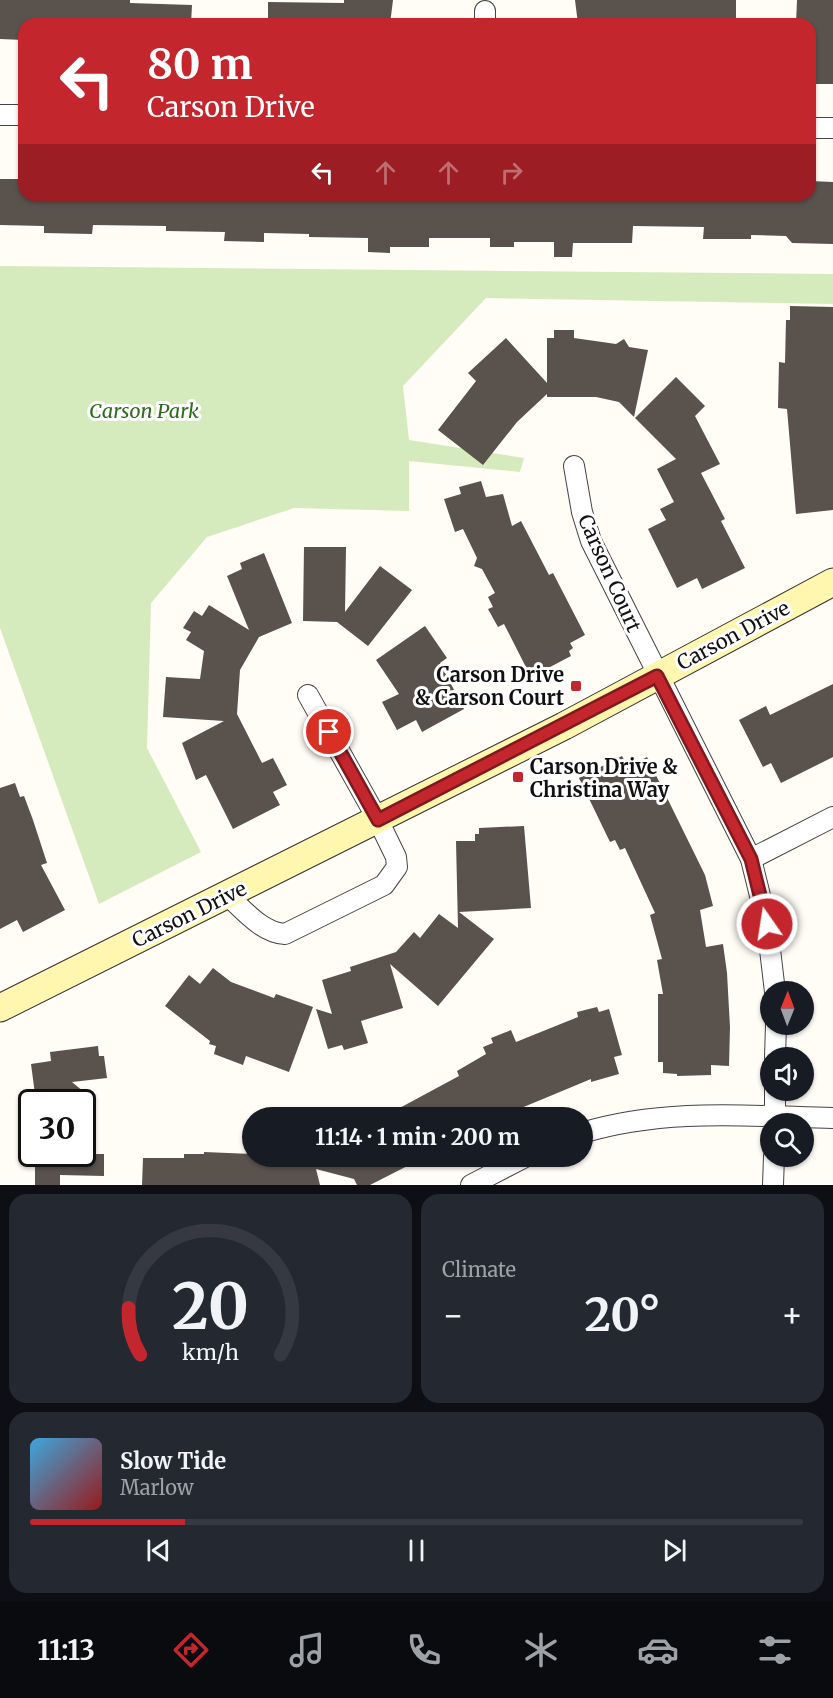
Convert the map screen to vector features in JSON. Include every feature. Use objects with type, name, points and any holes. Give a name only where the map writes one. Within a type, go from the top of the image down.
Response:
[{"type":"street","points":[[0,115],[18,115]]},
{"type":"street","points":[[816,128],[833,128]]},
{"type":"street","name":"Carson Court","points":[[574,466],[582,512],[591,541],[751,859],[767,924],[775,981]]},
{"type":"street","name":"Carson Drive","points":[[0,1008],[378,820],[833,582]]},
{"type":"street","points":[[227,895],[263,927],[275,934],[293,932],[384,885],[393,876],[397,867],[396,857],[378,820],[308,695]]},
{"type":"street","points":[[751,859],[833,817]]},
{"type":"street","points":[[593,1130],[619,1123],[673,1116],[760,1119]]},
{"type":"street","points":[[814,1119],[833,1118]]},
{"type":"street","points":[[471,1185],[506,1167]]},
{"type":"street","points":[[773,1185],[774,1167]]},
{"type":"green space","name":"Carson Park","points":[[0,266],[833,274],[833,304],[486,298],[403,386],[409,440],[524,458],[520,472],[409,461],[409,511],[294,508],[207,537],[151,603],[147,748],[201,852],[99,904],[0,628]]},
{"type":"building","points":[[0,0],[130,0],[130,3],[192,5],[191,18],[18,18],[18,40],[0,39]]},
{"type":"building","points":[[344,0],[393,0],[391,18],[268,18],[268,2],[344,3]]},
{"type":"building","points":[[575,0],[736,0],[736,18],[577,18]]},
{"type":"building","points":[[797,0],[833,0],[833,84],[816,84],[816,18],[796,18]]},
{"type":"building","points":[[0,179],[18,179],[18,201],[816,201],[816,181],[833,182],[833,244],[792,243],[786,236],[751,235],[751,239],[703,239],[704,227],[633,226],[632,243],[573,243],[572,257],[554,257],[554,242],[514,242],[514,247],[490,247],[490,238],[429,238],[429,247],[390,247],[390,253],[368,252],[368,238],[309,237],[309,234],[264,233],[264,242],[224,241],[225,232],[166,231],[166,226],[93,225],[92,234],[44,233],[44,226],[0,225]]},
{"type":"building","points":[[790,306],[833,307],[833,510],[796,514],[787,409],[778,408],[779,362],[785,363],[786,320],[790,320]]},
{"type":"building","points":[[554,330],[574,330],[574,338],[616,344],[624,339],[629,347],[648,350],[634,417],[619,402],[596,397],[547,397],[547,394],[517,422],[483,465],[438,430],[476,381],[468,373],[506,338],[547,383],[547,338],[554,338]]},
{"type":"building","points":[[676,377],[705,406],[695,416],[720,464],[701,473],[725,519],[721,521],[745,568],[702,589],[697,578],[677,588],[648,529],[666,520],[660,509],[674,502],[657,469],[676,459],[635,418]]},
{"type":"building","points":[[481,481],[486,497],[503,494],[512,526],[521,521],[549,575],[553,573],[585,635],[570,643],[573,648],[569,651],[571,656],[531,677],[504,624],[498,627],[488,609],[493,607],[488,597],[495,593],[482,569],[474,566],[477,558],[463,529],[455,532],[444,499],[461,494],[459,487]]},
{"type":"building","points":[[304,547],[346,547],[345,612],[380,566],[412,590],[368,646],[337,622],[303,621]]},
{"type":"building","points":[[264,553],[292,623],[259,637],[240,670],[237,714],[262,763],[273,758],[287,785],[273,792],[280,805],[233,829],[206,775],[196,780],[182,743],[224,721],[163,717],[166,677],[200,679],[204,651],[186,640],[191,632],[183,628],[194,611],[202,616],[209,605],[249,630],[227,576],[242,569],[240,563]]},
{"type":"building","points":[[425,626],[447,658],[440,663],[464,709],[422,732],[416,720],[397,730],[382,702],[399,694],[376,660]]},
{"type":"building","points":[[833,684],[833,757],[781,783],[771,763],[763,767],[739,720],[766,706],[770,715]]},
{"type":"building","points":[[622,756],[628,767],[647,757],[705,875],[713,906],[700,910],[706,947],[723,944],[730,1027],[729,1066],[711,1065],[711,1075],[677,1076],[677,1074],[663,1073],[663,1062],[658,1062],[658,994],[663,994],[657,960],[662,959],[650,915],[655,913],[625,848],[620,850],[615,840],[610,842],[579,778]]},
{"type":"building","points":[[15,783],[20,797],[24,796],[47,863],[41,865],[65,910],[23,932],[17,920],[0,929],[0,788]]},
{"type":"building","points":[[524,826],[531,908],[459,912],[494,939],[438,1006],[390,964],[403,1008],[361,1021],[368,1043],[344,1050],[342,1045],[328,1049],[316,1009],[332,1014],[322,980],[351,971],[350,967],[396,952],[414,932],[420,938],[439,914],[458,928],[456,841],[475,841],[475,834],[479,834],[479,828]]},
{"type":"building","points":[[213,968],[231,982],[274,998],[276,994],[313,1007],[289,1072],[246,1056],[243,1065],[214,1054],[216,1046],[209,1044],[210,1041],[165,1006],[189,975],[200,984]]},
{"type":"building","points":[[597,1007],[599,1012],[609,1009],[622,1055],[614,1057],[619,1074],[591,1082],[591,1079],[524,1107],[401,1107],[459,1076],[457,1071],[486,1054],[483,1047],[493,1043],[491,1038],[511,1030],[516,1042],[578,1017],[577,1012]]},
{"type":"building","points":[[98,1046],[99,1056],[104,1056],[107,1078],[72,1082],[80,1089],[34,1089],[31,1064],[51,1061],[50,1052]]},
{"type":"building","points":[[204,1152],[242,1154],[242,1167],[405,1167],[370,1185],[357,1185],[354,1179],[316,1169],[320,1185],[142,1185],[143,1158],[184,1158],[184,1154],[204,1154]]},
{"type":"building","points":[[96,1154],[104,1154],[104,1176],[60,1175],[60,1185],[35,1185],[35,1167],[96,1167]]},
{"type":"place","name":"Carson Drive & Carson Court","points":[[576,686]]},
{"type":"place","name":"Carson Drive & Christina Way","points":[[518,777]]},
{"type":"route","points":[[329,732],[378,820],[657,676],[751,859],[767,924]]}]
